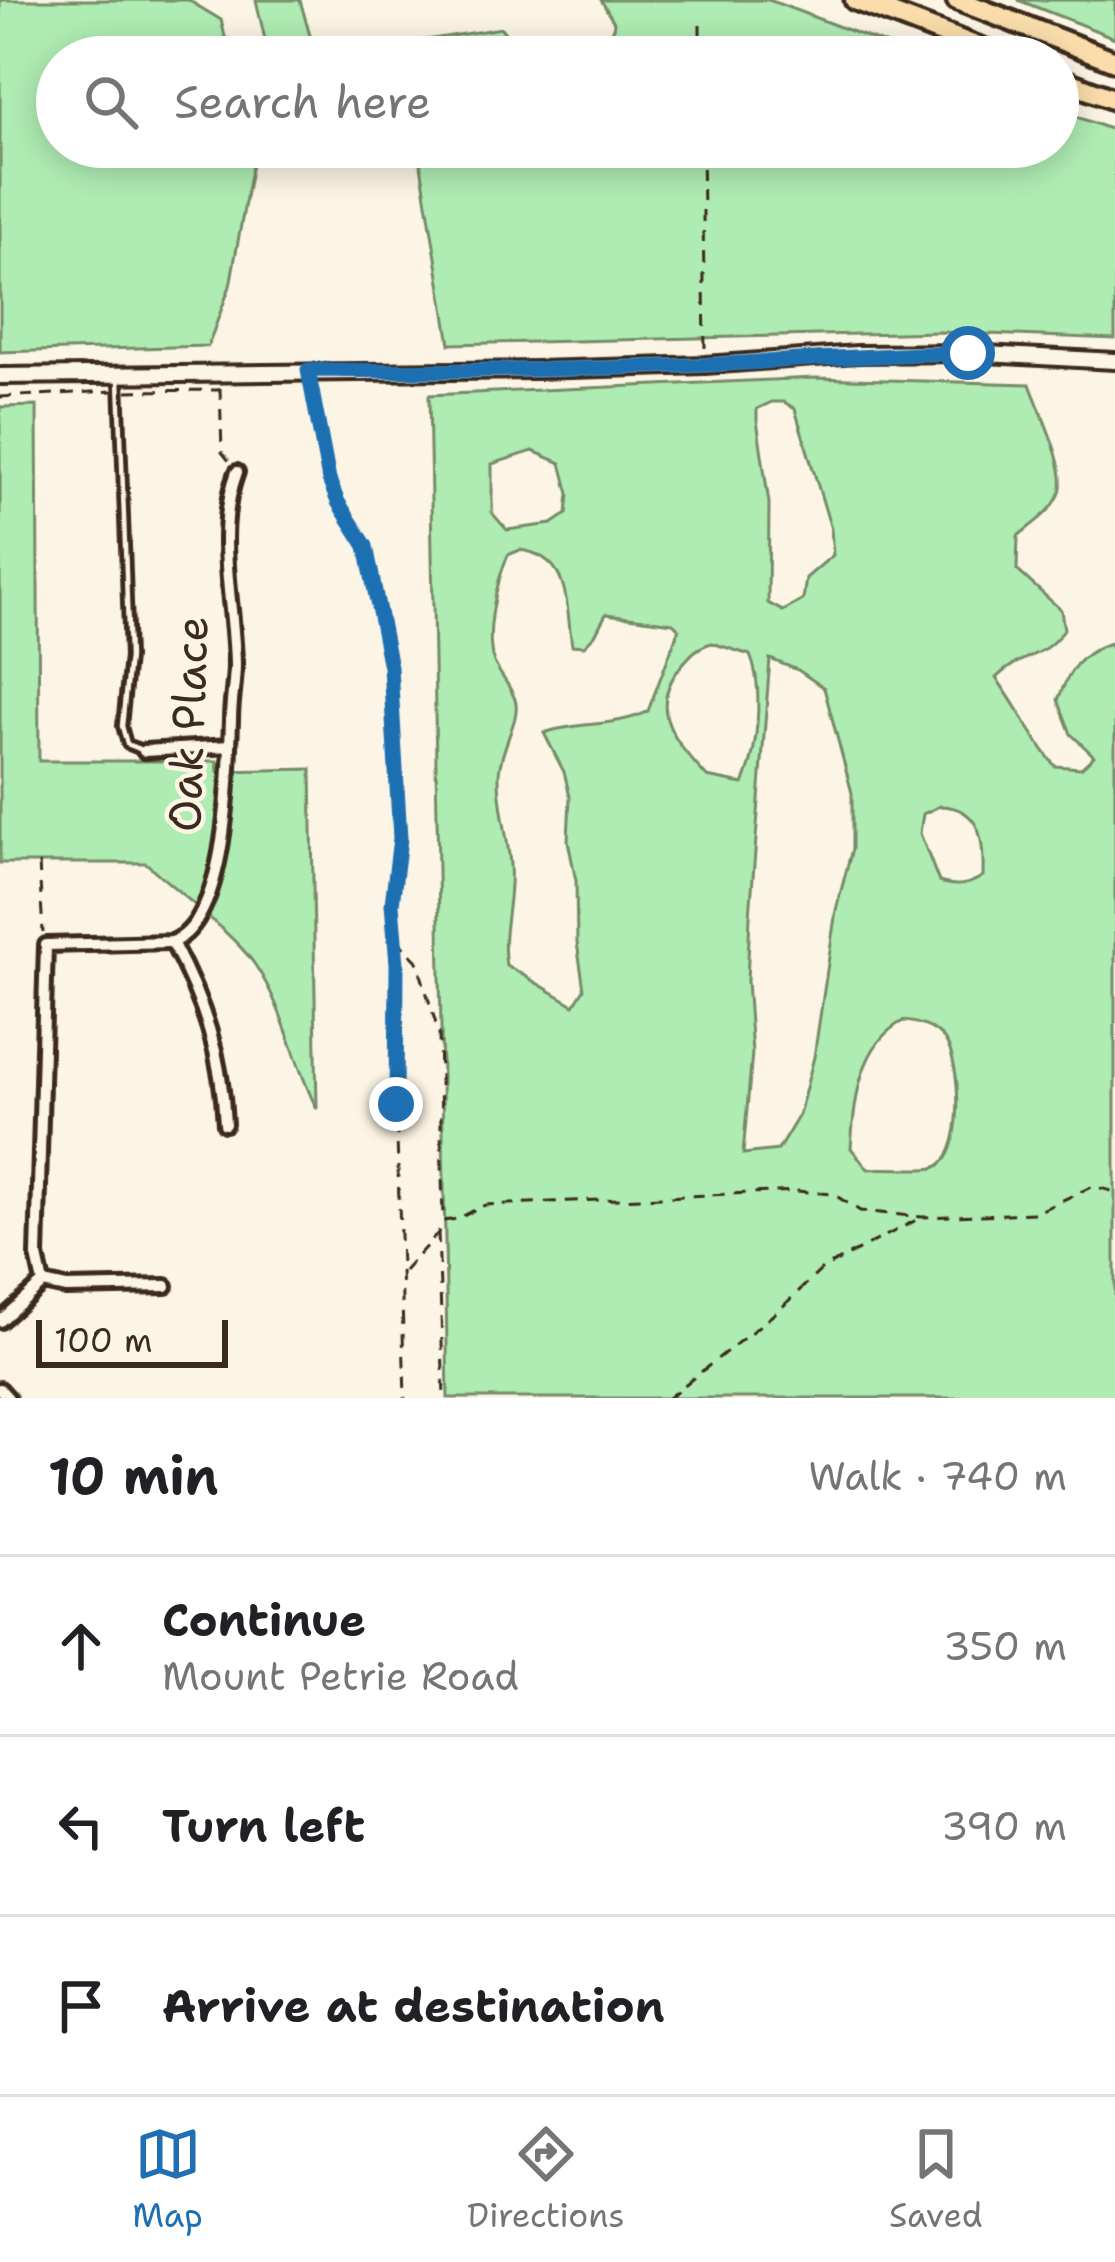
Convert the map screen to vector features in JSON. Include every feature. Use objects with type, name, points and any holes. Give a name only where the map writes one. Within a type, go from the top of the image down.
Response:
[{"type":"highway","points":[[856,0],[949,36]]},
{"type":"highway","points":[[957,0],[1050,36]]},
{"type":"highway","points":[[1079,47],[1115,61]]},
{"type":"highway","points":[[1079,86],[1115,100]]},
{"type":"street","points":[[0,376],[705,364],[857,354],[968,353],[1115,362]]},
{"type":"street","name":"Oak Place","points":[[172,942],[187,937],[197,920],[229,807],[235,662],[229,622],[227,524],[229,493],[237,472]]},
{"type":"street","points":[[143,751],[230,746]]},
{"type":"street","points":[[43,1283],[37,1234],[46,945],[172,942],[206,1010],[224,1092],[225,1124]]},
{"type":"street","points":[[43,1283],[66,1288],[166,1286]]},
{"type":"street","points":[[0,1321],[43,1283]]},
{"type":"street","points":[[0,1389],[8,1398]]},
{"type":"lane","points":[[118,374],[129,657],[122,726],[127,744],[143,751]]},
{"type":"path","points":[[700,25],[700,36]]},
{"type":"path","points":[[702,168],[705,364]]},
{"type":"path","points":[[308,370],[329,480],[366,546],[390,667],[400,838],[393,885],[405,1398]]},
{"type":"path","points":[[219,371],[222,452],[237,472]]},
{"type":"path","points":[[39,863],[39,920],[46,945]]},
{"type":"path","points":[[394,937],[417,961],[439,1034],[443,1221],[403,1271]]},
{"type":"path","points":[[443,1221],[485,1205],[796,1191],[833,1194],[860,1211],[922,1217],[1035,1214],[1093,1186],[1115,1192]]},
{"type":"path","points":[[668,1398],[779,1310],[822,1268],[922,1217]]},
{"type":"path","points":[[438,1233],[444,1398]]},
{"type":"green space","points":[[0,0],[188,0],[221,20],[225,36],[36,36],[36,168],[251,168],[230,286],[208,346],[0,352]]},
{"type":"green space","points":[[256,0],[300,0],[310,36],[264,36]]},
{"type":"green space","points":[[601,0],[769,0],[864,36],[612,36],[614,22]]},
{"type":"green space","points":[[1018,0],[1115,0],[1115,38]]},
{"type":"green space","points":[[501,28],[507,36],[451,36]]},
{"type":"green space","points":[[1079,118],[1115,131],[1115,339],[939,332],[450,344],[421,168],[1079,168]]},
{"type":"green space","points":[[815,378],[1030,384],[1057,457],[1061,485],[1051,507],[1018,536],[1017,570],[1061,610],[1064,629],[1048,646],[996,678],[1055,766],[1081,768],[1094,756],[1071,734],[1058,700],[1066,680],[1076,664],[1099,647],[1110,643],[1115,656],[1115,1398],[448,1398],[429,395]],"holes":[[[772,402],[795,409],[831,529],[833,555],[806,578],[803,600],[783,611],[768,603],[769,503],[757,409]],[[533,451],[561,463],[569,494],[567,514],[552,524],[507,530],[492,513],[492,464]],[[520,550],[549,562],[563,584],[572,645],[584,646],[606,614],[673,623],[679,629],[648,711],[623,720],[544,733],[564,772],[570,797],[568,841],[576,881],[584,989],[574,1005],[506,965],[510,865],[499,774],[516,703],[494,662],[490,638],[508,555]],[[712,643],[750,655],[754,668],[757,720],[743,784],[707,777],[675,738],[665,711],[671,682],[702,647]],[[770,659],[824,688],[852,793],[852,849],[836,910],[814,1057],[799,1115],[778,1150],[743,1154],[752,1053],[747,981],[750,916]],[[940,806],[965,813],[981,839],[983,876],[962,885],[939,882],[920,833],[923,814]],[[903,1021],[935,1031],[950,1051],[957,1087],[956,1129],[944,1161],[933,1168],[868,1169],[851,1148],[857,1094],[877,1044]]]},
{"type":"green space","points":[[37,406],[39,761],[217,761],[218,771],[311,769],[317,1109],[274,999],[255,965],[220,927],[146,863],[0,863],[0,407]]},
{"type":"route","points":[[396,1104],[398,1008],[392,904],[400,838],[390,667],[366,546],[329,480],[308,370],[537,370],[968,353]]}]
